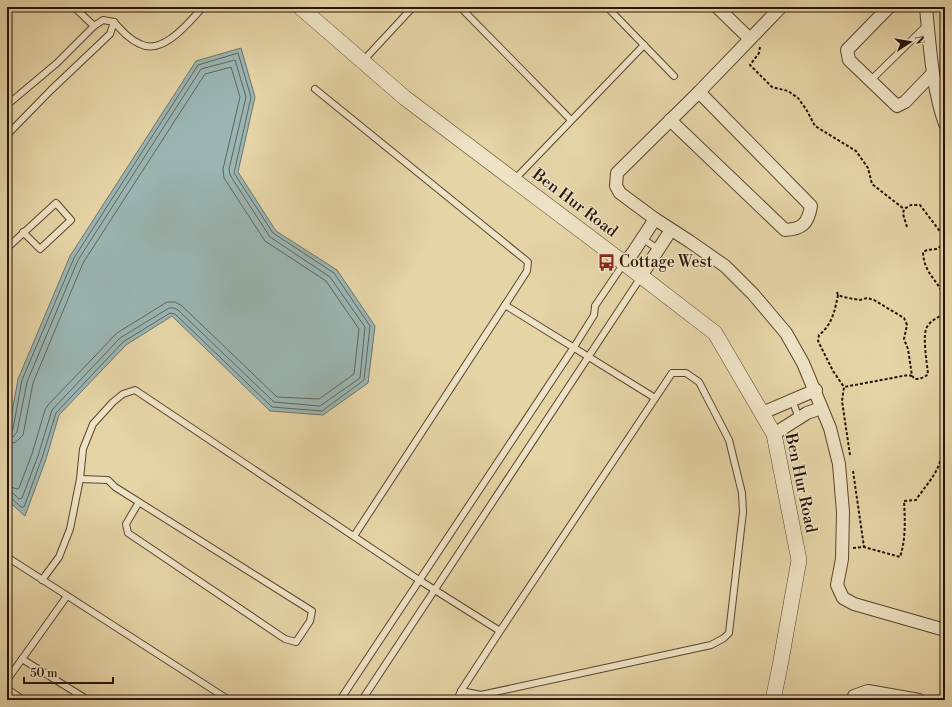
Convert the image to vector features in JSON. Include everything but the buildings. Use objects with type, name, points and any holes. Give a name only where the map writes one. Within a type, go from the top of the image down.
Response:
[{"type":"street","name":"Ben Hur Road","points":[[300,7],[405,98],[715,333],[774,434],[799,560],[773,700]]},
{"type":"street","points":[[717,7],[750,39]]},
{"type":"street","points":[[781,7],[699,92],[617,173],[616,186],[620,193],[655,219],[725,266],[753,294],[786,333],[803,363],[816,390],[821,408],[830,428],[839,464],[843,512],[842,559],[837,585],[843,598],[854,604],[945,630]]},
{"type":"street","points":[[889,7],[847,50],[849,60],[897,106],[905,102],[933,73]]},
{"type":"street","points":[[925,7],[933,73],[939,107],[945,124]]},
{"type":"street","points":[[670,120],[785,230],[798,229],[809,218],[811,206],[699,92]]},
{"type":"street","points":[[624,263],[643,239],[655,219]]},
{"type":"street","points":[[641,276],[671,230]]},
{"type":"street","points":[[762,413],[816,390]]},
{"type":"street","points":[[774,434],[799,418],[821,408]]},
{"type":"street","points":[[853,700],[854,696],[868,691],[919,700]]},
{"type":"lane","points":[[74,7],[94,26]]},
{"type":"lane","points":[[7,105],[57,63],[94,26],[103,20],[114,22],[127,36],[141,45],[153,47],[163,44],[173,37],[203,7]]},
{"type":"lane","points":[[363,61],[413,7]]},
{"type":"lane","points":[[460,7],[571,120]]},
{"type":"lane","points":[[607,7],[674,76]]},
{"type":"lane","points":[[7,135],[56,85],[110,34],[114,22]]},
{"type":"lane","points":[[870,81],[928,24]]},
{"type":"lane","points":[[514,180],[644,45]]},
{"type":"lane","points":[[314,89],[528,262],[527,271],[354,536]]},
{"type":"lane","points":[[7,248],[23,232],[56,203],[71,220],[40,249],[23,232]]},
{"type":"lane","points":[[643,239],[658,249]]},
{"type":"lane","points":[[340,700],[574,347],[594,315],[595,306],[624,263]]},
{"type":"lane","points":[[362,700],[641,276]]},
{"type":"lane","points":[[505,305],[655,398]]},
{"type":"lane","points":[[457,700],[461,691],[500,631],[672,373],[686,373],[699,382],[729,440],[742,493],[744,512],[729,633],[724,638],[711,645],[489,694],[481,695],[461,691]]},
{"type":"lane","points":[[42,580],[59,557],[70,528],[80,479],[83,449],[93,424],[113,402],[123,394],[135,390],[419,580],[500,631]]},
{"type":"lane","points":[[792,400],[799,418]]},
{"type":"lane","points":[[80,479],[108,480],[115,487],[139,502],[312,611],[310,621],[296,642],[286,639],[128,533],[126,524],[139,502]]},
{"type":"lane","points":[[7,557],[229,700]]},
{"type":"lane","points":[[7,680],[67,596]]},
{"type":"lane","points":[[22,659],[88,700]]},
{"type":"lane","points":[[7,689],[24,700]]},
{"type":"path","points":[[761,28],[762,38],[759,53],[750,65],[772,87],[788,91],[798,98],[815,126],[856,150],[868,168],[872,184],[904,208]]},
{"type":"path","points":[[904,208],[911,205],[920,206],[945,238]]},
{"type":"path","points":[[904,208],[903,214],[907,227]]},
{"type":"path","points":[[844,387],[908,375],[915,379],[926,377],[928,374],[925,341],[926,327],[940,317],[945,311],[945,302],[940,289],[927,270],[923,259],[923,252],[937,249],[945,243]]},
{"type":"path","points":[[850,455],[842,401],[844,387],[833,370],[818,341],[819,335],[824,331],[834,315],[838,293],[844,297],[860,300],[868,298],[874,300],[904,318],[907,324],[904,339],[912,376]]},
{"type":"path","points":[[842,549],[864,547],[900,557],[904,547],[904,501],[916,500],[924,488],[930,483],[941,458],[941,442],[945,437]]},
{"type":"path","points":[[852,470],[864,547]]},
{"type":"water","points":[[241,48],[255,97],[238,172],[276,231],[337,270],[375,326],[368,383],[323,415],[270,411],[172,316],[126,345],[59,415],[46,459],[25,516],[7,500],[7,439],[18,379],[70,256],[196,61]]},
{"type":"place","name":"Cottage West","points":[[606,262]]}]
